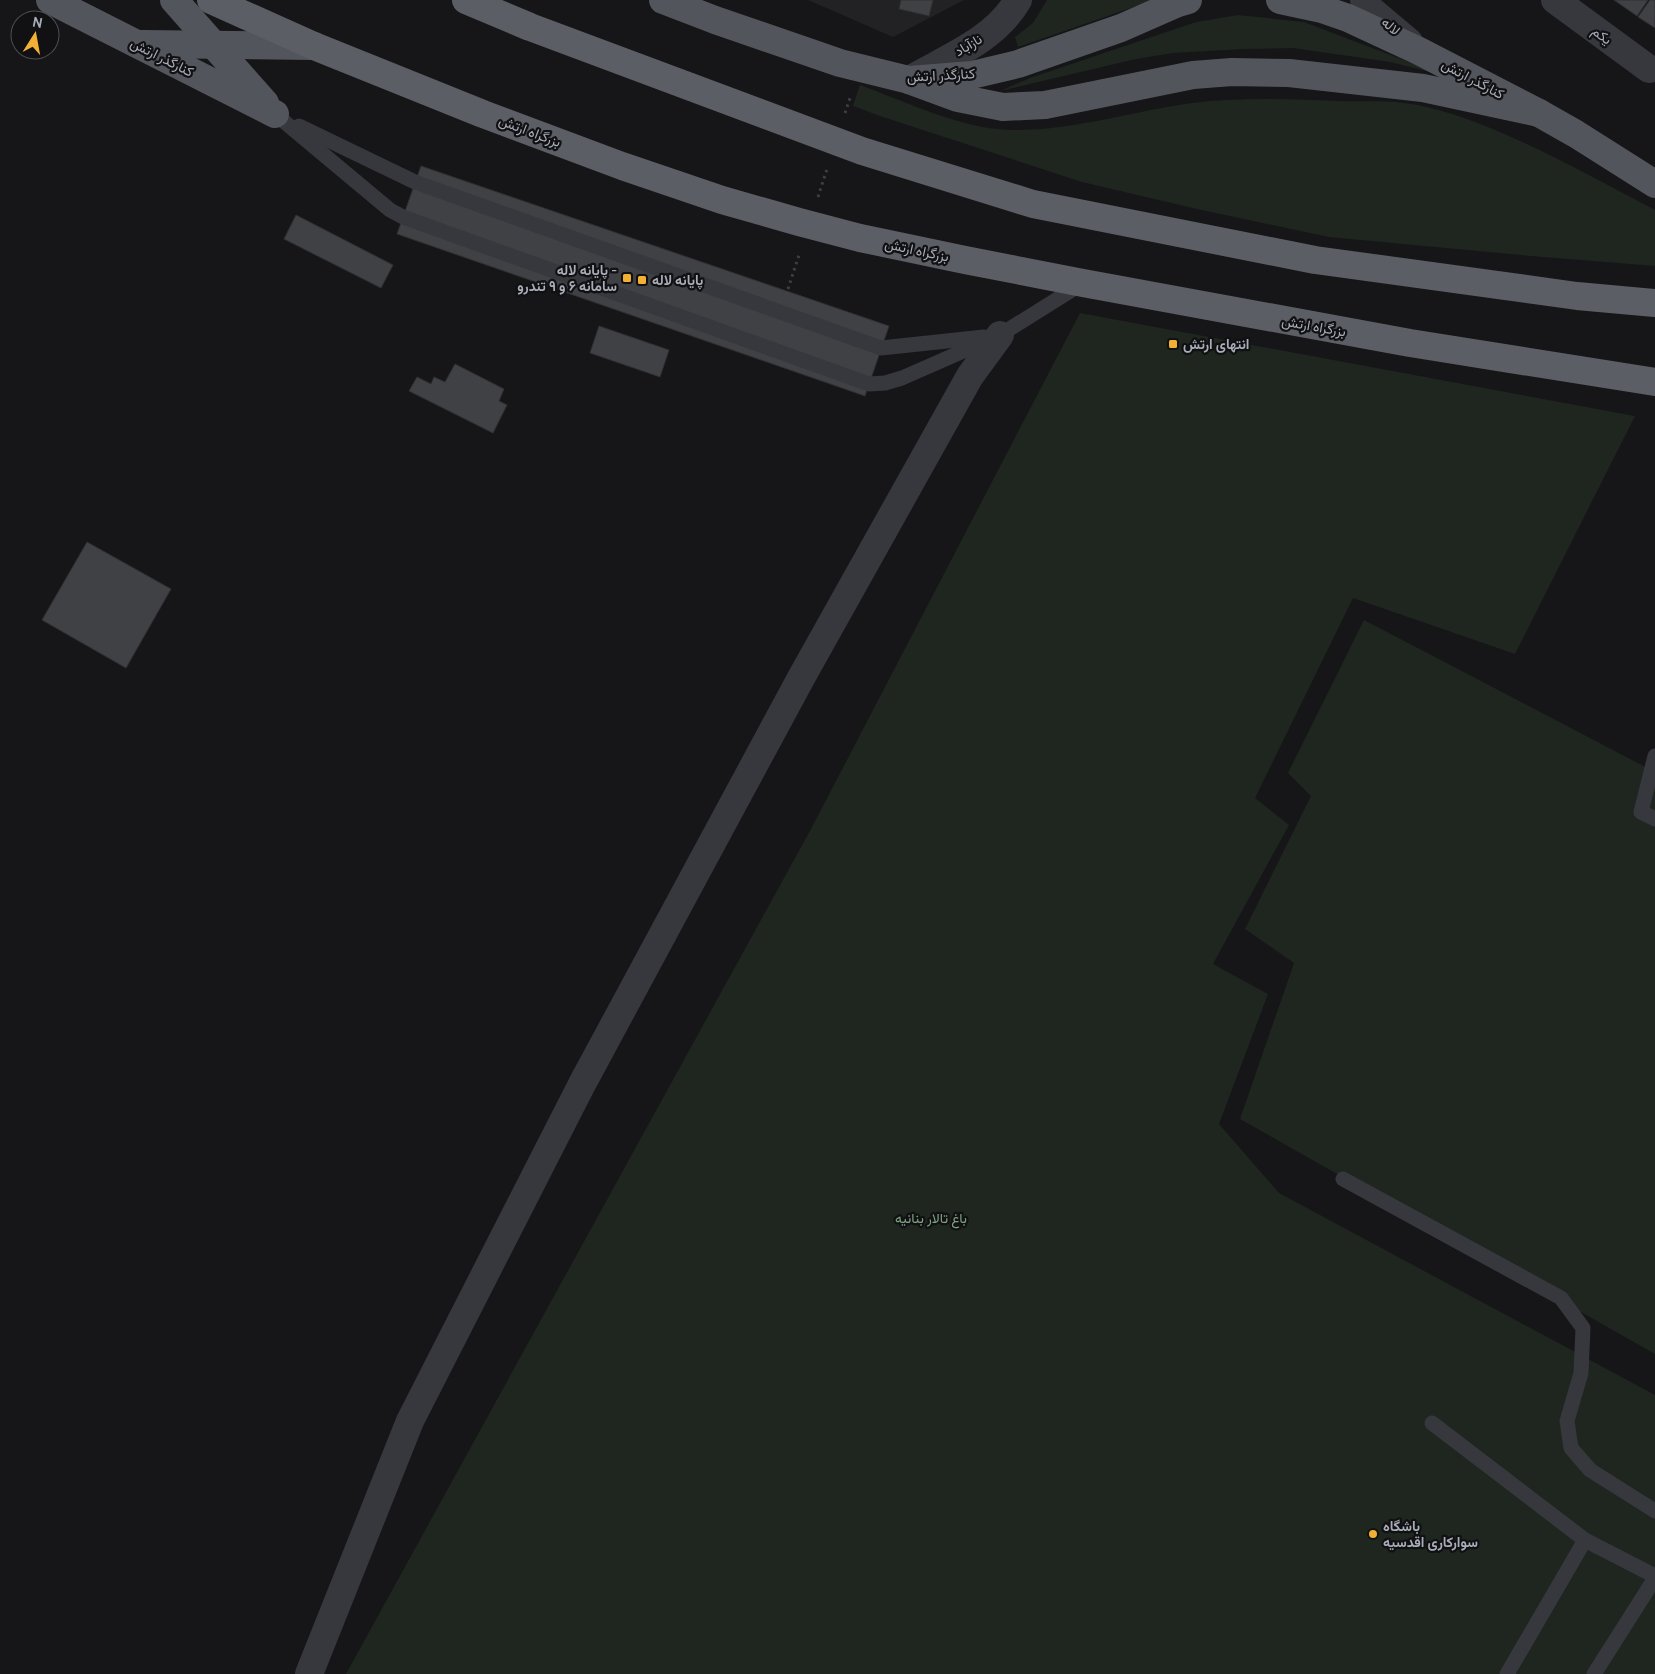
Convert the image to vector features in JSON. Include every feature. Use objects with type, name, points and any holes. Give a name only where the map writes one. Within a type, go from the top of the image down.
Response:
[{"type":"highway","name":"بزرگراه ارتش","points":[[211,0],[314,46],[483,114],[622,166],[722,200],[799,222],[860,238],[1083,283],[1410,343],[1655,382]]},
{"type":"highway","points":[[466,0],[530,27],[862,151],[1033,204],[1315,260],[1577,296],[1655,303]]},
{"type":"main road","name":"کنارگذر ارتش","points":[[50,0],[274,114]]},
{"type":"main road","points":[[174,0],[274,114]]},
{"type":"main road","name":"کنارگذر ارتش","points":[[663,0],[840,64],[909,80],[972,75],[1018,64],[1121,28],[1188,0]]},
{"type":"main road","name":"کنارگذر ارتش","points":[[1280,0],[1322,9],[1348,18],[1420,51],[1539,113],[1655,184]]},
{"type":"main road","points":[[136,44],[314,46]]},
{"type":"main road","points":[[909,80],[958,98],[1002,107],[1045,105],[1193,75],[1232,72],[1289,74],[1422,88],[1539,113]]},
{"type":"street","name":"نازآباد","points":[[909,80],[976,42],[999,25],[1018,0]]},
{"type":"street","name":"لاله","points":[[1364,0],[1371,10],[1420,51]]},
{"type":"street","name":"یکم","points":[[1555,0],[1649,69]]},
{"type":"street","points":[[309,1674],[410,1421],[582,1084],[806,670],[970,376],[1000,335]]},
{"type":"lane","points":[[274,114],[390,210],[403,217],[869,384],[902,378],[1000,335],[1083,283]]},
{"type":"lane","points":[[274,114],[415,182],[881,348],[1000,335]]},
{"type":"lane","points":[[1655,756],[1641,812],[1655,819]]},
{"type":"lane","points":[[1343,1179],[1561,1298],[1582,1328],[1581,1373],[1567,1421],[1571,1448],[1590,1470],[1655,1511]]},
{"type":"lane","points":[[1432,1423],[1584,1540],[1655,1577],[1594,1674]]},
{"type":"lane","points":[[1507,1674],[1584,1540]]},
{"type":"shaded area","points":[[808,0],[964,0],[893,37]]},
{"type":"green space","points":[[1047,0],[1154,0],[1018,47],[1015,37],[1033,23]]},
{"type":"green space","points":[[1238,15],[1304,22],[1443,75],[1390,62],[1293,48],[1244,49],[1173,53],[1136,59],[1000,91],[1030,78],[1196,22]]},
{"type":"green space","points":[[860,85],[954,120],[973,125],[1011,130],[1080,124],[1192,103],[1246,99],[1387,102],[1428,107],[1462,117],[1536,148],[1655,210],[1655,266],[1329,237],[1197,209],[1082,182],[853,106]]},
{"type":"green space","name":"باغ تالار بنانیه","points":[[1080,313],[1635,416],[1515,654],[1353,598],[1255,798],[1289,825],[1213,964],[1268,994],[1219,1124],[1279,1193],[1655,1395],[1655,1674],[346,1674],[811,829]]},
{"type":"green space","points":[[1364,620],[1655,772],[1655,1354],[1240,1119],[1294,963],[1245,929],[1311,796],[1288,773]]},
{"type":"building","points":[[901,0],[933,0],[929,16],[899,9]]},
{"type":"building","points":[[1614,0],[1648,0],[1637,16]]},
{"type":"building","points":[[1650,0],[1655,0],[1655,28],[1638,17]]},
{"type":"building","name":"پایانه لاله","points":[[421,166],[889,326],[865,396],[397,234]]},
{"type":"building","points":[[296,215],[393,265],[381,288],[284,239]]},
{"type":"building","points":[[599,326],[669,350],[660,377],[590,353]]},
{"type":"building","points":[[455,364],[504,389],[499,401],[507,405],[493,433],[409,391],[417,377],[431,384],[434,377],[445,382]]},
{"type":"building","points":[[87,542],[171,589],[126,668],[42,620]]},
{"type":"place","name":"پایانه لاله - سامانه ۶ و ۹ تندرو","points":[[627,278]]},
{"type":"place","name":"پایانه لاله","points":[[642,280]]},
{"type":"place","name":"انتهای ارتش","points":[[1173,344]]},
{"type":"place","name":"باشگاه سوارکاری اقدسیه","points":[[1373,1534]]}]
